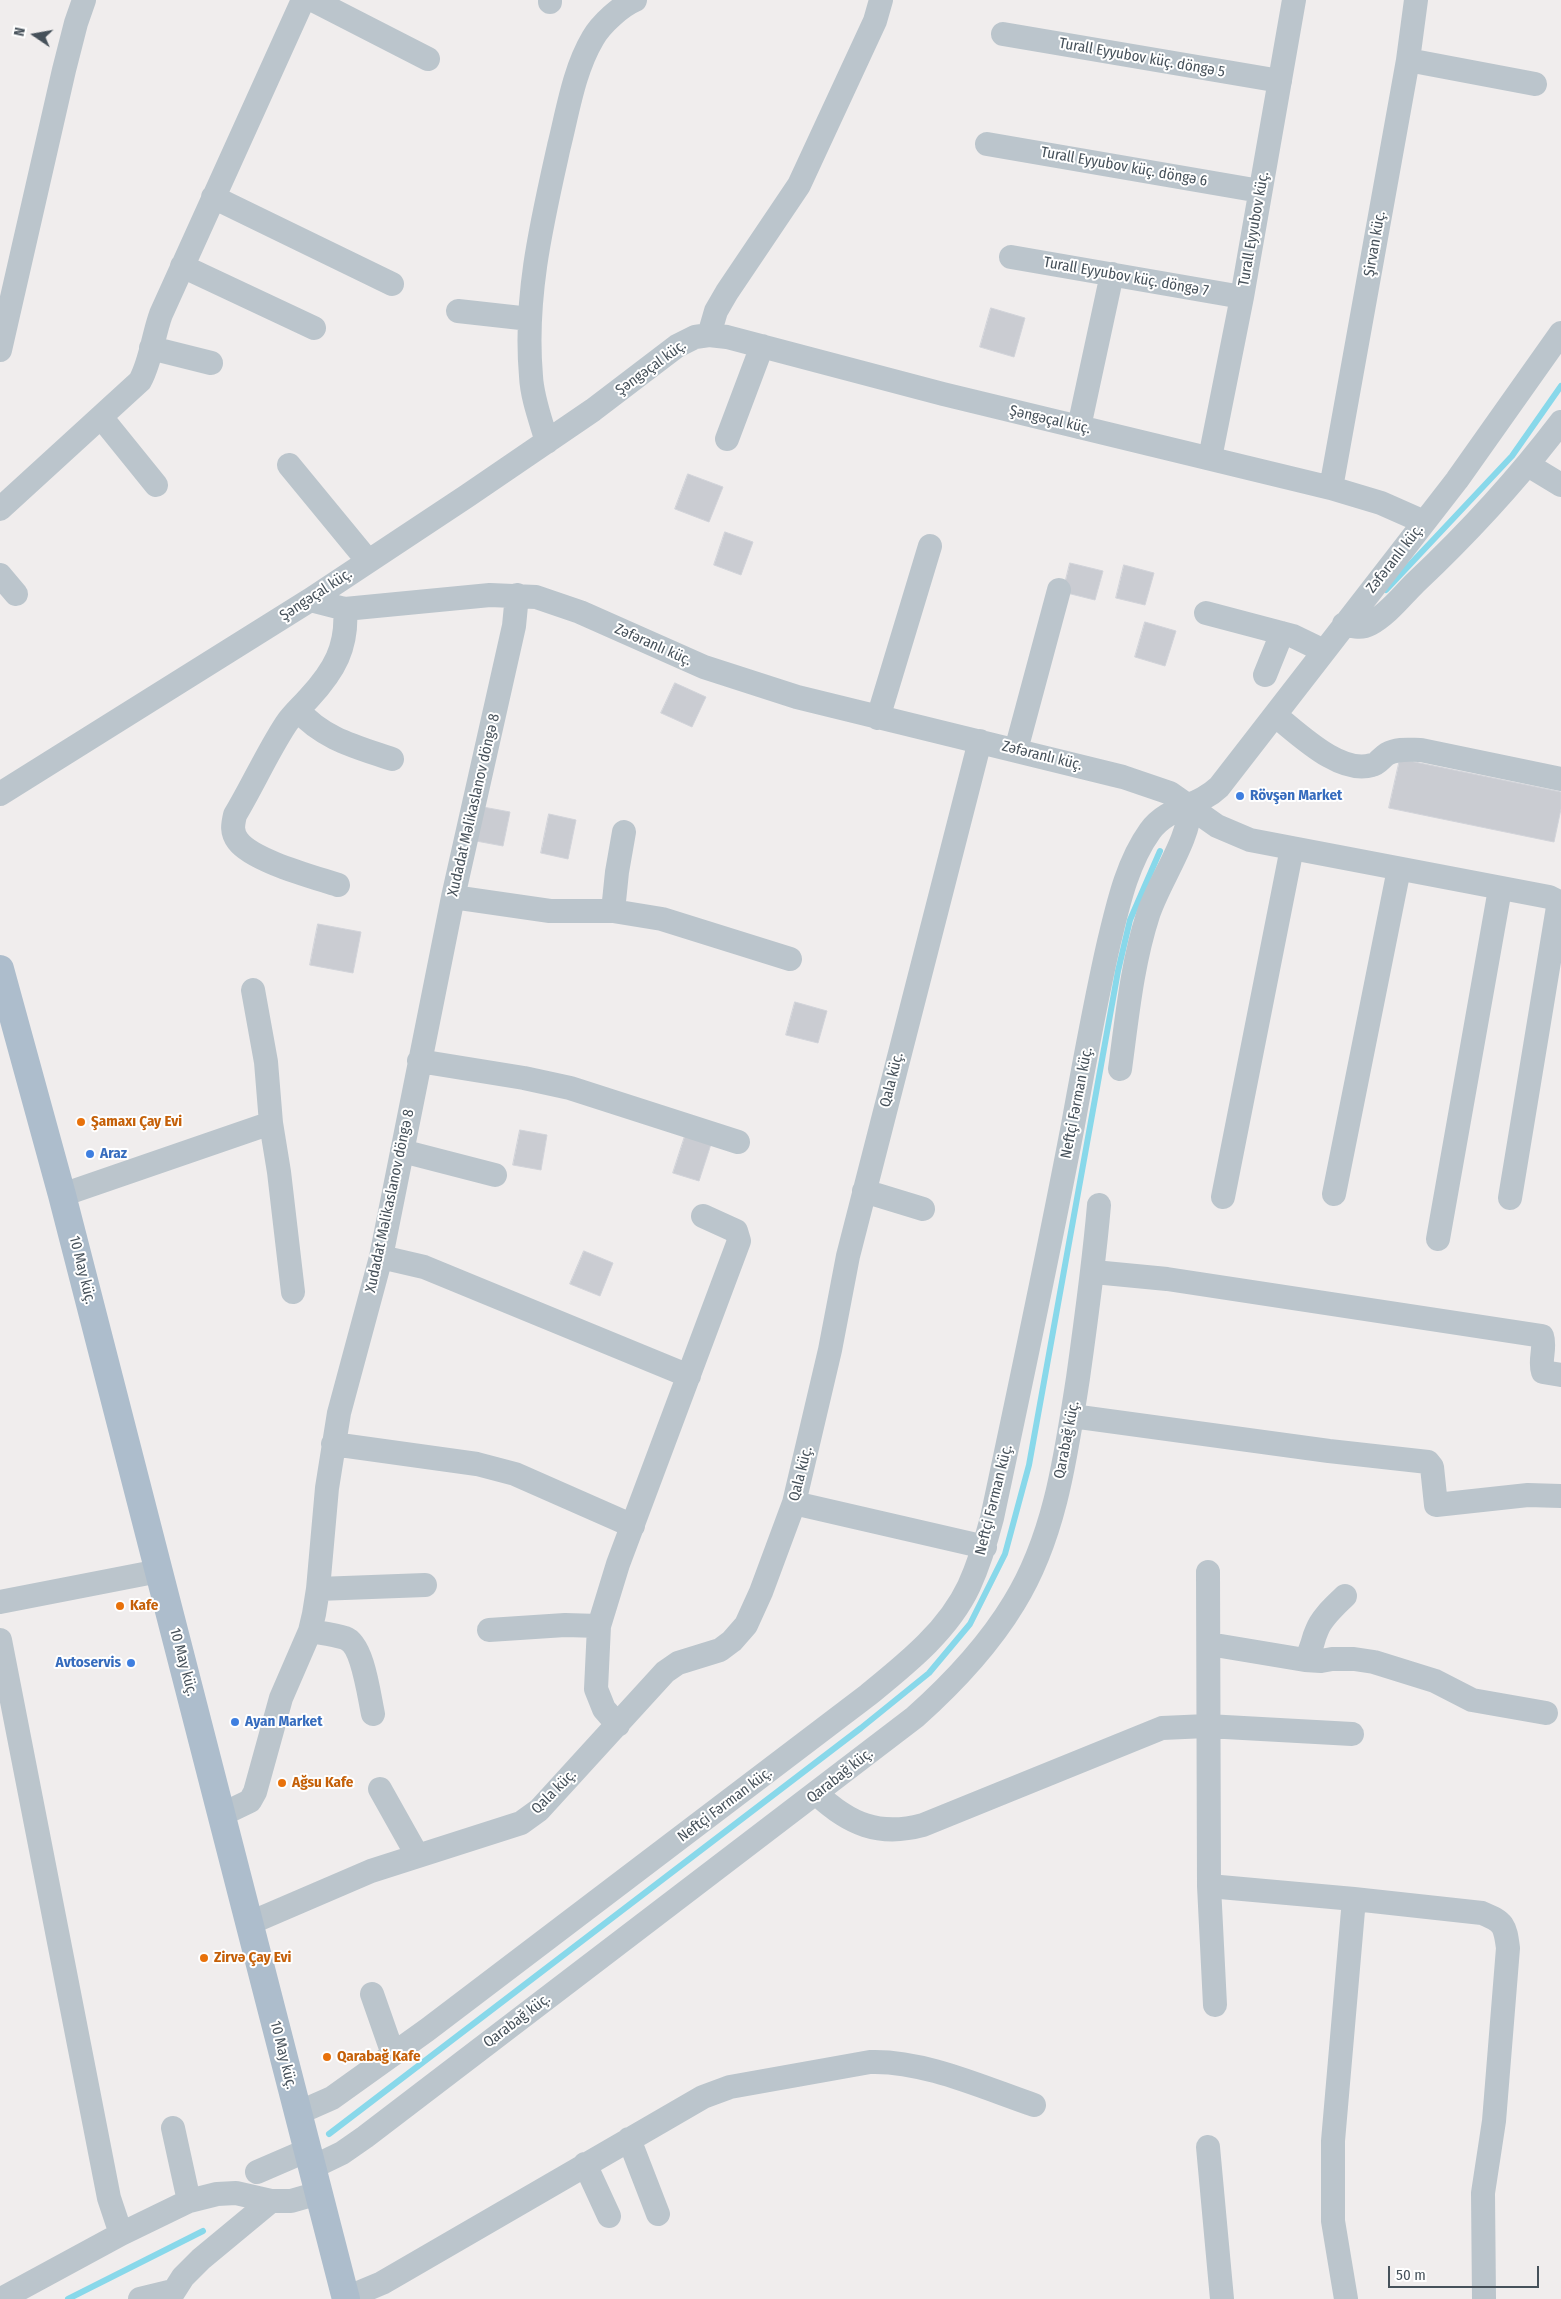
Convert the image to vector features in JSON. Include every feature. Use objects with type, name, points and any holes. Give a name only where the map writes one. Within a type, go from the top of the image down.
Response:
[{"type":"main road","name":"10 May küç.","points":[[0,969],[62,1195],[223,1814],[346,2299]]},
{"type":"street","points":[[0,350],[64,70],[84,0]]},
{"type":"street","points":[[0,509],[140,381],[147,368],[161,314],[303,0]]},
{"type":"street","points":[[312,0],[428,59]]},
{"type":"street","points":[[548,442],[530,377],[532,279],[540,231],[569,103],[582,60],[594,35],[632,0]]},
{"type":"street","points":[[709,335],[716,311],[726,292],[800,185],[875,21],[881,0]]},
{"type":"street","name":"Turall Eyyubov küç.","points":[[1210,458],[1242,297],[1294,0]]},
{"type":"street","name":"Şirvan küç.","points":[[1331,488],[1408,60],[1416,0]]},
{"type":"street","name":"Turall Eyyubov küç. döngə 5","points":[[1003,34],[1280,82]]},
{"type":"street","points":[[1408,60],[1535,84]]},
{"type":"street","name":"Turall Eyyubov küç. döngə 6","points":[[987,144],[1260,191]]},
{"type":"street","points":[[213,197],[392,284]]},
{"type":"street","name":"Turall Eyyubov küç. döngə 7","points":[[1011,257],[1242,297]]},
{"type":"street","points":[[182,266],[314,328]]},
{"type":"street","points":[[1079,427],[1112,274]]},
{"type":"street","points":[[458,311],[530,319]]},
{"type":"street","name":"Zəfəranlı küç.","points":[[310,600],[345,609],[466,597],[517,595],[554,602],[704,668],[744,681],[878,718],[1123,776],[1170,793],[1190,806],[1202,801],[1219,787],[1276,716],[1344,624],[1457,480],[1561,333]]},
{"type":"street","name":"Şəngəçal küç.","points":[[0,794],[310,600],[548,442],[677,346],[695,337],[709,335],[762,346],[943,394],[1331,488],[1381,503],[1424,522]]},
{"type":"street","points":[[727,439],[762,346]]},
{"type":"street","points":[[151,348],[211,363]]},
{"type":"street","points":[[101,417],[156,485]]},
{"type":"street","points":[[1344,624],[1357,628],[1369,625],[1384,613],[1458,542],[1528,466],[1561,422]]},
{"type":"street","points":[[289,465],[368,561]]},
{"type":"street","points":[[1528,466],[1561,485]]},
{"type":"street","points":[[878,718],[930,546]]},
{"type":"street","points":[[0,576],[16,594]]},
{"type":"street","points":[[1016,750],[1059,590]]},
{"type":"street","name":"Xudadat Məlikaslanov döngə 8","points":[[223,1814],[250,1801],[255,1792],[281,1698],[310,1632],[318,1589],[326,1488],[333,1444],[344,1389],[381,1257],[453,896],[514,626],[517,595]]},
{"type":"street","points":[[338,885],[283,867],[259,856],[238,841],[232,828],[235,815],[274,741],[287,721],[321,685],[343,648],[346,630],[345,609]]},
{"type":"street","points":[[1206,613],[1282,633],[1306,641],[1324,651]]},
{"type":"street","points":[[1265,675],[1282,633]]},
{"type":"street","points":[[298,710],[310,723],[334,739],[392,759]]},
{"type":"street","points":[[1276,716],[1341,763],[1358,767],[1373,765],[1387,754],[1400,750],[1421,750],[1561,779]]},
{"type":"street","name":"Qala küç.","points":[[250,1923],[371,1871],[521,1823],[539,1810],[665,1672],[678,1663],[720,1650],[732,1641],[746,1624],[761,1592],[794,1503],[864,1191],[980,741]]},
{"type":"street","points":[[1190,806],[1217,826],[1250,840],[1549,897],[1555,900],[1558,907],[1510,1198]]},
{"type":"street","points":[[1120,1069],[1138,949],[1160,884],[1189,826],[1190,806]]},
{"type":"street","name":"Neftçi Fərman küç.","points":[[298,2113],[332,2098],[427,2030],[789,1756],[903,1666],[940,1628],[956,1606],[968,1588],[985,1547],[1044,1276],[1102,972],[1118,903],[1138,854],[1149,833],[1158,821],[1167,814],[1190,806]]},
{"type":"street","points":[[613,911],[616,872],[624,832]]},
{"type":"street","points":[[1222,1197],[1292,848]]},
{"type":"street","points":[[1334,1194],[1399,869]]},
{"type":"street","points":[[1438,1239],[1500,889]]},
{"type":"street","points":[[453,896],[550,911],[613,911],[662,919],[790,959]]},
{"type":"street","points":[[252,990],[266,1062],[271,1123],[279,1172],[293,1292]]},
{"type":"street","points":[[419,1060],[570,1088],[738,1142]]},
{"type":"street","points":[[62,1195],[271,1123]]},
{"type":"street","points":[[402,1151],[495,1175]]},
{"type":"street","points":[[864,1191],[922,1209]]},
{"type":"street","name":"Qarabağ küç.","points":[[314,2170],[366,2137],[817,1794],[915,1717],[947,1688],[990,1638],[1014,1603],[1046,1538],[1072,1416],[1094,1272],[1099,1205]]},
{"type":"street","points":[[618,1725],[604,1709],[596,1689],[599,1626],[618,1564],[738,1241],[736,1230],[703,1216]]},
{"type":"street","points":[[381,1257],[424,1267],[688,1376]]},
{"type":"street","points":[[1094,1272],[1168,1279],[1542,1336],[1541,1365],[1544,1372],[1561,1375]]},
{"type":"street","points":[[1072,1416],[1329,1451],[1428,1462],[1432,1468],[1436,1505],[1528,1495],[1561,1496]]},
{"type":"street","points":[[333,1444],[477,1464],[515,1474],[632,1526]]},
{"type":"street","points":[[794,1503],[985,1547]]},
{"type":"street","points":[[0,1602],[159,1571]]},
{"type":"street","points":[[1208,1572],[1207,1726],[1210,1886],[1215,2005]]},
{"type":"street","points":[[318,1589],[425,1584]]},
{"type":"street","points":[[1305,1660],[1313,1648],[1316,1632],[1322,1620],[1345,1596]]},
{"type":"street","points":[[490,1630],[565,1625],[599,1626]]},
{"type":"street","points":[[310,1632],[347,1638],[355,1646],[361,1660],[373,1714]]},
{"type":"street","points":[[0,1640],[109,2198],[121,2234]]},
{"type":"street","points":[[1209,1644],[1321,1662],[1332,1659],[1354,1659],[1374,1662],[1436,1681],[1472,1700],[1546,1712]]},
{"type":"street","points":[[817,1794],[831,1807],[869,1828],[904,1830],[932,1821],[1151,1731],[1173,1727],[1207,1726],[1352,1734]]},
{"type":"street","points":[[380,1789],[417,1855]]},
{"type":"street","points":[[1210,1886],[1482,1913],[1497,1919],[1506,1927],[1508,1948],[1495,2114],[1483,2193],[1484,2299]]},
{"type":"street","points":[[1346,2299],[1333,2221],[1333,2141],[1354,1899]]},
{"type":"street","points":[[372,1994],[393,2054]]},
{"type":"street","points":[[346,2299],[382,2283],[703,2097],[730,2087],[870,2062],[891,2061],[918,2066],[1034,2105]]},
{"type":"street","points":[[173,2128],[189,2200]]},
{"type":"street","points":[[629,2139],[658,2214]]},
{"type":"street","points":[[1208,2147],[1222,2299]]},
{"type":"street","points":[[585,2164],[609,2216]]},
{"type":"street","points":[[1,2299],[121,2234],[189,2200],[217,2194],[236,2194],[271,2201],[291,2201],[314,2170]]},
{"type":"street","points":[[257,2172],[314,2170]]},
{"type":"street","points":[[140,2299],[171,2295],[201,2259],[271,2201]]},
{"type":"building","points":[[991,308],[1025,318],[1014,357],[980,347]]},
{"type":"building","points":[[688,474],[723,487],[709,522],[675,509]]},
{"type":"building","points":[[725,532],[753,542],[741,575],[714,565]]},
{"type":"building","points":[[1070,563],[1103,571],[1095,600],[1063,592]]},
{"type":"building","points":[[1124,565],[1154,573],[1145,605],[1116,598]]},
{"type":"building","points":[[1145,622],[1176,631],[1165,666],[1135,657]]},
{"type":"building","points":[[675,683],[706,697],[692,727],[661,713]]},
{"type":"building","points":[[1400,759],[1561,792],[1561,809],[1554,842],[1389,808]]},
{"type":"building","points":[[483,807],[510,812],[503,846],[476,841]]},
{"type":"building","points":[[549,814],[576,820],[568,859],[541,853]]},
{"type":"building","points":[[318,924],[361,932],[353,973],[310,965]]},
{"type":"building","points":[[795,1002],[827,1011],[818,1043],[786,1035]]},
{"type":"building","points":[[520,1130],[547,1135],[541,1170],[513,1165]]},
{"type":"building","points":[[686,1133],[712,1141],[699,1181],[673,1173]]},
{"type":"building","points":[[584,1251],[613,1263],[600,1296],[570,1284]]},
{"type":"waterway","points":[[1386,590],[1512,456],[1561,386]]},
{"type":"waterway","points":[[329,2134],[861,1728],[929,1673],[970,1624],[1005,1554],[1029,1465],[1118,971],[1130,920],[1160,851]]},
{"type":"waterway","points":[[68,2299],[203,2231]]},
{"type":"place","name":"Rövşən Market","points":[[1240,796]]},
{"type":"place","name":"Şamaxı Çay Evi","points":[[81,1122]]},
{"type":"place","name":"Araz","points":[[90,1154]]},
{"type":"place","name":"Kafe","points":[[120,1606]]},
{"type":"place","name":"Avtoservis","points":[[131,1663]]},
{"type":"place","name":"Ayan Market","points":[[235,1722]]},
{"type":"place","name":"Ağsu Kafe","points":[[282,1783]]},
{"type":"place","name":"Zirvə Çay Evi","points":[[204,1958]]},
{"type":"place","name":"Qarabağ Kafe","points":[[327,2057]]}]
